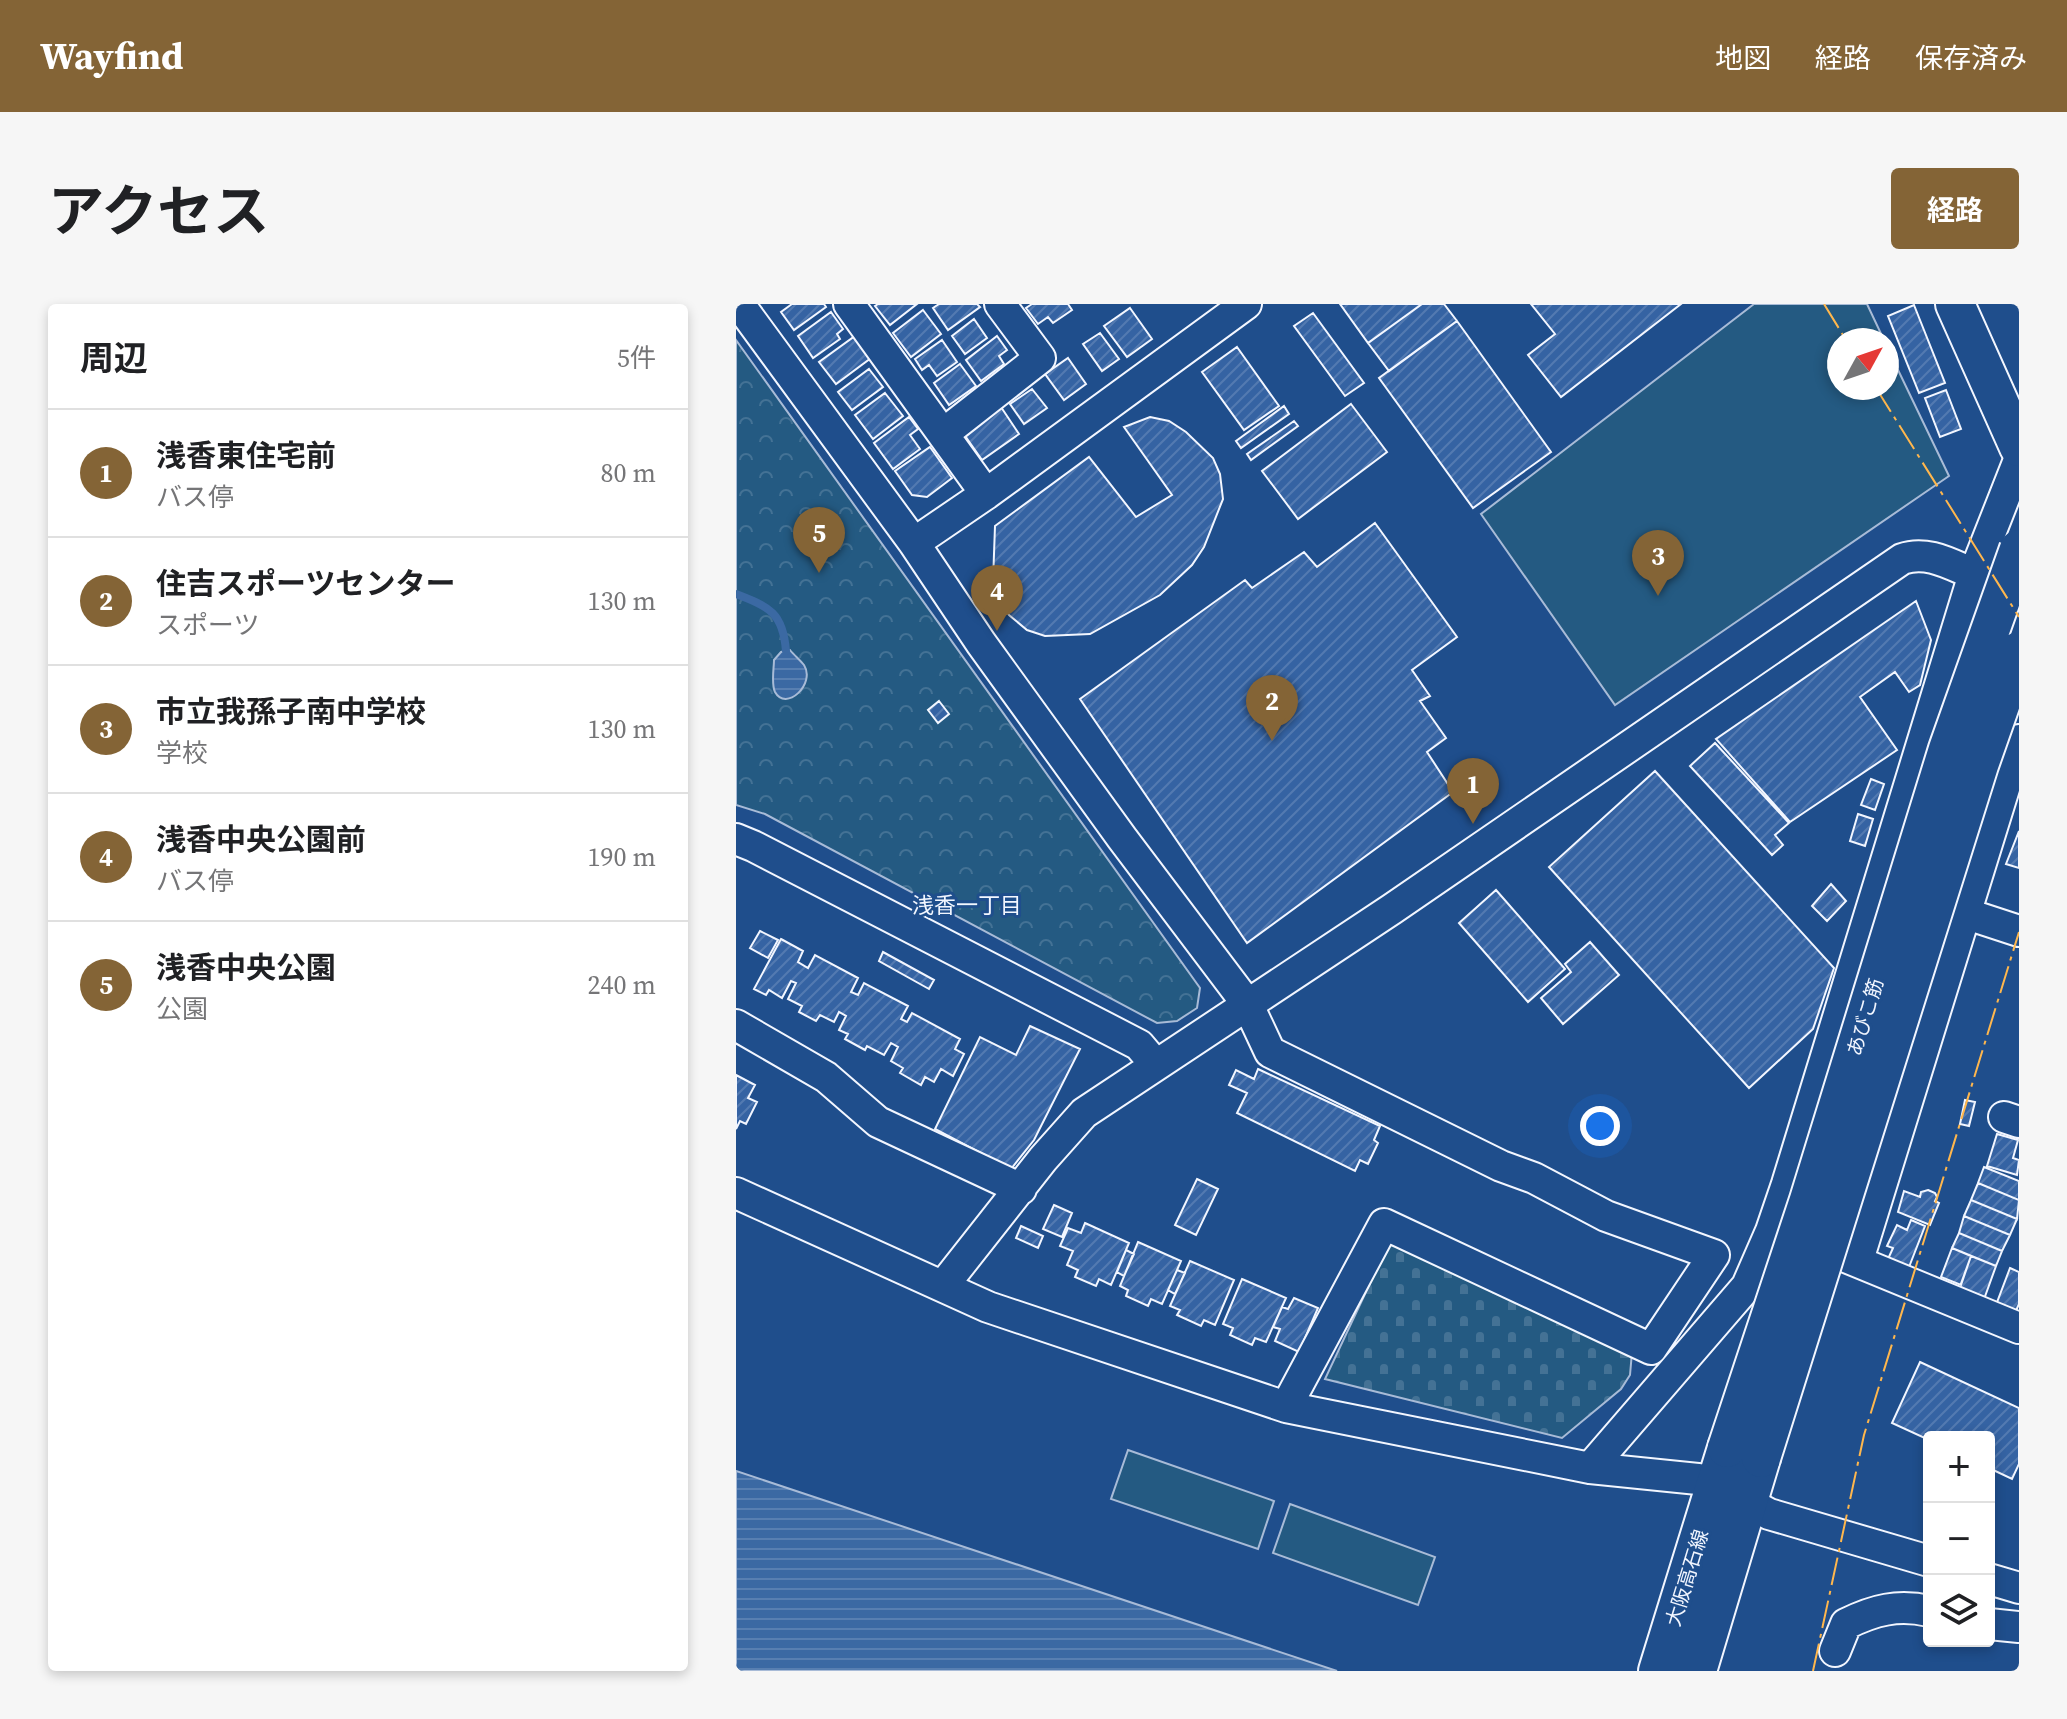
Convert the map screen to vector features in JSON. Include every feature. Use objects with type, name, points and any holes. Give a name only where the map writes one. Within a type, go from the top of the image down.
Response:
[{"type":"main road","points":[[1955,304],[2019,447]]},
{"type":"main road","name":"あびこ筋","points":[[1744,1516],[1744,1453],[1809,1200],[1948,749],[2019,549]]},
{"type":"main road","name":"あびこ筋","points":[[1710,1501],[1744,1453],[2019,651]]},
{"type":"main road","name":"大阪高石線","points":[[1658,1671],[1710,1501]]},
{"type":"main road","name":"大阪高石線","points":[[1697,1671],[1744,1516]]},
{"type":"street","points":[[739,304],[914,543],[981,643],[1248,1005],[1270,1052],[1501,1166],[1534,1178],[1606,1216],[1714,1255],[1651,1349],[1384,1224],[1286,1407]]},
{"type":"street","points":[[849,304],[986,494]]},
{"type":"street","points":[[943,434],[1040,358],[1000,304]]},
{"type":"street","points":[[914,543],[1246,304]]},
{"type":"street","points":[[1590,1468],[1747,1286],[1771,1231],[1974,574],[2019,460]]},
{"type":"street","points":[[943,1286],[1043,1159],[1084,1113],[1484,847],[1902,559],[1926,555],[1974,574]]},
{"type":"street","points":[[1923,738],[1934,763],[1986,781],[2016,751]]},
{"type":"street","points":[[1858,1260],[2016,751]]},
{"type":"street","points":[[736,839],[1139,1045],[1155,1064]]},
{"type":"street","points":[[1964,913],[2019,931]]},
{"type":"street","points":[[736,1025],[826,1077],[878,1122],[1021,1189]]},
{"type":"street","points":[[736,1193],[988,1307],[1286,1407],[1590,1468],[1698,1479],[1710,1501],[1744,1516],[1769,1514],[1923,1559]]},
{"type":"street","points":[[1771,1231],[1858,1260],[2019,1328]]},
{"type":"street","points":[[1995,1581],[2019,1588]]},
{"type":"street","points":[[1835,1651],[1846,1624],[1871,1611],[1912,1607],[1923,1610]]},
{"type":"street","points":[[1995,1625],[2019,1627]]},
{"type":"green space","points":[[1754,304],[1867,304],[1878,328],[1827,328],[1827,400],[1899,400],[1899,372],[1949,476],[1615,705],[1481,514]]},
{"type":"green space","points":[[736,340],[1200,988],[1197,1008],[1177,1021],[1157,1023],[765,814],[736,805]]},
{"type":"green space","points":[[1389,1243],[1400,1244],[1632,1352],[1630,1375],[1621,1389],[1562,1438],[1325,1379]]},
{"type":"green space","points":[[1128,1450],[1274,1501],[1258,1549],[1111,1499]]},
{"type":"green space","points":[[1290,1504],[1435,1557],[1418,1605],[1273,1553]]},
{"type":"shaded area","points":[[790,650],[807,672],[803,687],[786,699],[774,689],[774,660],[781,652]]},
{"type":"shaded area","points":[[736,1471],[1337,1671],[736,1671]]},
{"type":"building","points":[[792,304],[824,304],[826,307],[794,330],[781,312]]},
{"type":"building","points":[[917,304],[890,325],[875,306]]},
{"type":"building","points":[[939,304],[977,304],[980,307],[948,330],[933,308]]},
{"type":"building","points":[[1032,304],[1068,304],[1072,310],[1053,323],[1048,317],[1038,324],[1026,308]]},
{"type":"building","points":[[1340,304],[1422,304],[1368,343]]},
{"type":"building","points":[[1422,304],[1444,304],[1457,321],[1389,371],[1368,343]]},
{"type":"building","points":[[1531,304],[1681,304],[1561,397],[1528,355],[1555,334]]},
{"type":"building","points":[[1914,305],[1945,383],[1919,393],[1899,343],[1899,328],[1893,328],[1888,316]]},
{"type":"building","points":[[1130,308],[1152,339],[1127,357],[1104,326]]},
{"type":"building","points":[[923,310],[941,334],[911,357],[893,333]]},
{"type":"building","points":[[831,312],[843,329],[837,334],[840,339],[813,358],[798,336]]},
{"type":"building","points":[[1313,313],[1364,383],[1345,396],[1294,326]]},
{"type":"building","points":[[974,319],[987,338],[965,354],[952,336]]},
{"type":"building","points":[[1457,321],[1551,452],[1473,508],[1379,378]]},
{"type":"building","points":[[1100,333],[1119,359],[1102,371],[1083,344]]},
{"type":"building","points":[[855,336],[871,358],[836,384],[819,362]]},
{"type":"building","points":[[997,336],[1007,350],[999,356],[1004,364],[981,381],[966,360]]},
{"type":"building","points":[[942,340],[957,362],[937,376],[929,365],[922,370],[915,359]]},
{"type":"building","points":[[1237,347],[1279,406],[1244,430],[1202,372]]},
{"type":"building","points":[[1068,358],[1086,384],[1064,400],[1045,374]]},
{"type":"building","points":[[960,364],[976,386],[949,405],[934,383]]},
{"type":"building","points":[[869,369],[883,387],[852,410],[838,392]]},
{"type":"building","points":[[1032,389],[1047,408],[1024,424],[1010,404]]},
{"type":"building","points":[[1946,390],[1961,429],[1940,437],[1925,398]]},
{"type":"building","points":[[885,393],[903,416],[873,439],[855,415]]},
{"type":"building","points":[[999,404],[1019,434],[982,460],[961,430]]},
{"type":"building","points":[[1351,404],[1387,452],[1298,519],[1262,471]]},
{"type":"building","points":[[1284,406],[1289,414],[1241,448],[1236,441]]},
{"type":"building","points":[[909,417],[918,429],[910,435],[920,449],[893,469],[874,443]]},
{"type":"building","points":[[1150,417],[1169,421],[1186,432],[1213,458],[1220,474],[1223,499],[1204,547],[1192,565],[1160,595],[1090,634],[1045,636],[1027,630],[1009,615],[998,598],[993,582],[995,526],[1089,457],[1136,517],[1172,495],[1124,427]]},
{"type":"building","points":[[1294,421],[1298,426],[1251,460],[1247,454]]},
{"type":"building","points":[[930,447],[952,478],[927,497],[912,495],[895,471]]},
{"type":"building","points":[[1375,523],[1457,637],[1412,670],[1430,696],[1420,701],[1446,738],[1427,752],[1453,792],[1247,943],[1080,699],[1245,580],[1252,588],[1304,552],[1317,567]]},
{"type":"building","points":[[1916,601],[1931,640],[1920,685],[1909,692],[1895,672],[1860,697],[1897,750],[1790,822],[1716,739]]},
{"type":"building","points":[[939,701],[949,714],[938,723],[928,710]]},
{"type":"building","points":[[1715,743],[1789,823],[1775,835],[1783,845],[1772,855],[1690,766]]},
{"type":"building","points":[[1655,771],[1834,968],[1813,1029],[1749,1088],[1549,867]]},
{"type":"building","points":[[1871,779],[1884,784],[1875,810],[1861,805]]},
{"type":"building","points":[[1858,814],[1873,819],[1865,846],[1850,841]]},
{"type":"building","points":[[2019,831],[2019,868],[2006,864]]},
{"type":"building","points":[[1831,884],[1846,901],[1827,921],[1812,906]]},
{"type":"building","points":[[1496,890],[1565,969],[1528,1002],[1459,923]]},
{"type":"building","points":[[760,931],[778,940],[768,958],[750,948]]},
{"type":"building","points":[[781,939],[803,951],[798,962],[808,968],[815,955],[858,978],[851,992],[858,995],[864,983],[908,1006],[901,1019],[907,1022],[912,1013],[960,1039],[955,1049],[964,1054],[953,1076],[941,1069],[934,1082],[925,1077],[921,1085],[900,1073],[903,1068],[891,1061],[898,1047],[891,1043],[884,1055],[867,1046],[865,1050],[845,1039],[848,1034],[839,1030],[846,1016],[839,1012],[834,1022],[820,1015],[816,1021],[799,1012],[802,1006],[788,999],[796,983],[791,981],[782,998],[769,990],[766,995],[754,989]]},
{"type":"building","points":[[1590,942],[1619,975],[1563,1024],[1541,998],[1571,972],[1565,964]]},
{"type":"building","points":[[883,952],[934,980],[929,989],[879,961]]},
{"type":"building","points":[[1030,1026],[1080,1049],[1034,1140],[1011,1169],[935,1129],[980,1037],[1016,1055]]},
{"type":"building","points":[[1258,1069],[1380,1126],[1374,1140],[1378,1143],[1368,1164],[1360,1160],[1355,1171],[1237,1113],[1247,1093],[1229,1085],[1236,1070],[1254,1079]]},
{"type":"building","points":[[736,1075],[755,1085],[748,1098],[757,1102],[746,1124],[740,1121],[736,1129]]},
{"type":"building","points":[[1965,1100],[1975,1102],[1969,1126],[1960,1124]]},
{"type":"building","points":[[1997,1134],[2018,1140],[2013,1158],[2019,1160],[2017,1175],[1987,1166]]},
{"type":"building","points":[[1984,1167],[2019,1181],[2019,1200],[1978,1183]]},
{"type":"building","points":[[1197,1179],[1218,1189],[1196,1235],[1175,1225]]},
{"type":"building","points":[[1978,1183],[2019,1200],[2017,1219],[1971,1200]]},
{"type":"building","points":[[1928,1190],[1935,1193],[1935,1201],[1939,1203],[1930,1225],[1898,1212],[1904,1191],[1920,1197],[1921,1192]]},
{"type":"building","points":[[1971,1200],[2017,1219],[2010,1235],[1964,1216]]},
{"type":"building","points":[[1054,1205],[1072,1213],[1062,1237],[1043,1229]]},
{"type":"building","points":[[1964,1216],[2010,1235],[2002,1251],[1959,1233]]},
{"type":"building","points":[[1911,1220],[1925,1226],[1909,1267],[1888,1259],[1893,1248],[1887,1246],[1897,1225],[1907,1230]]},
{"type":"building","points":[[1085,1223],[1129,1243],[1111,1285],[1099,1279],[1096,1286],[1075,1277],[1078,1270],[1067,1265],[1073,1251],[1060,1246],[1068,1228],[1081,1233]]},
{"type":"building","points":[[1021,1226],[1043,1236],[1038,1248],[1016,1238]]},
{"type":"building","points":[[1959,1233],[2002,1251],[1996,1266],[1952,1248]]},
{"type":"building","points":[[1138,1242],[1181,1261],[1162,1304],[1151,1299],[1148,1306],[1126,1296],[1128,1290],[1120,1286]]},
{"type":"building","points":[[1952,1248],[1971,1256],[1961,1285],[1941,1277]]},
{"type":"building","points":[[1126,1250],[1134,1254],[1124,1276],[1117,1272]]},
{"type":"building","points":[[1971,1256],[1996,1266],[1983,1302],[1958,1292]]},
{"type":"building","points":[[1190,1261],[1234,1280],[1215,1325],[1204,1320],[1201,1326],[1177,1315],[1180,1310],[1170,1306]]},
{"type":"building","points":[[2010,1268],[2019,1272],[2019,1304],[2015,1313],[1996,1305]]},
{"type":"building","points":[[1177,1270],[1185,1273],[1175,1294],[1168,1290]]},
{"type":"building","points":[[1242,1279],[1286,1298],[1266,1342],[1255,1338],[1252,1345],[1230,1335],[1233,1328],[1223,1324]]},
{"type":"building","points":[[1294,1298],[1318,1308],[1299,1352],[1275,1341],[1280,1329],[1273,1327],[1282,1307],[1288,1309]]},
{"type":"building","points":[[1920,1362],[2019,1408],[2019,1464],[2012,1479],[1995,1471],[1995,1431],[1923,1431],[1923,1437],[1892,1423]]},
{"type":"waterway","points":[[736,594],[773,613],[782,628],[786,651]]},
{"type":"power","points":[[1824,304],[1839,328]]},
{"type":"power","points":[[1883,400],[2019,617]]},
{"type":"power","points":[[1813,1671],[1864,1435],[2019,932]]},
{"type":"place","name":"浅香中央公園","points":[[819,573]]},
{"type":"place","name":"市立我孫子南中学校","points":[[1658,596]]},
{"type":"place","name":"浅香中央公園前","points":[[997,631]]},
{"type":"place","name":"住吉スポーツセンター","points":[[1272,741]]},
{"type":"place","name":"浅香東住宅前","points":[[1473,824]]},
{"type":"district","name":"浅香一丁目","points":[[967,905]]}]
